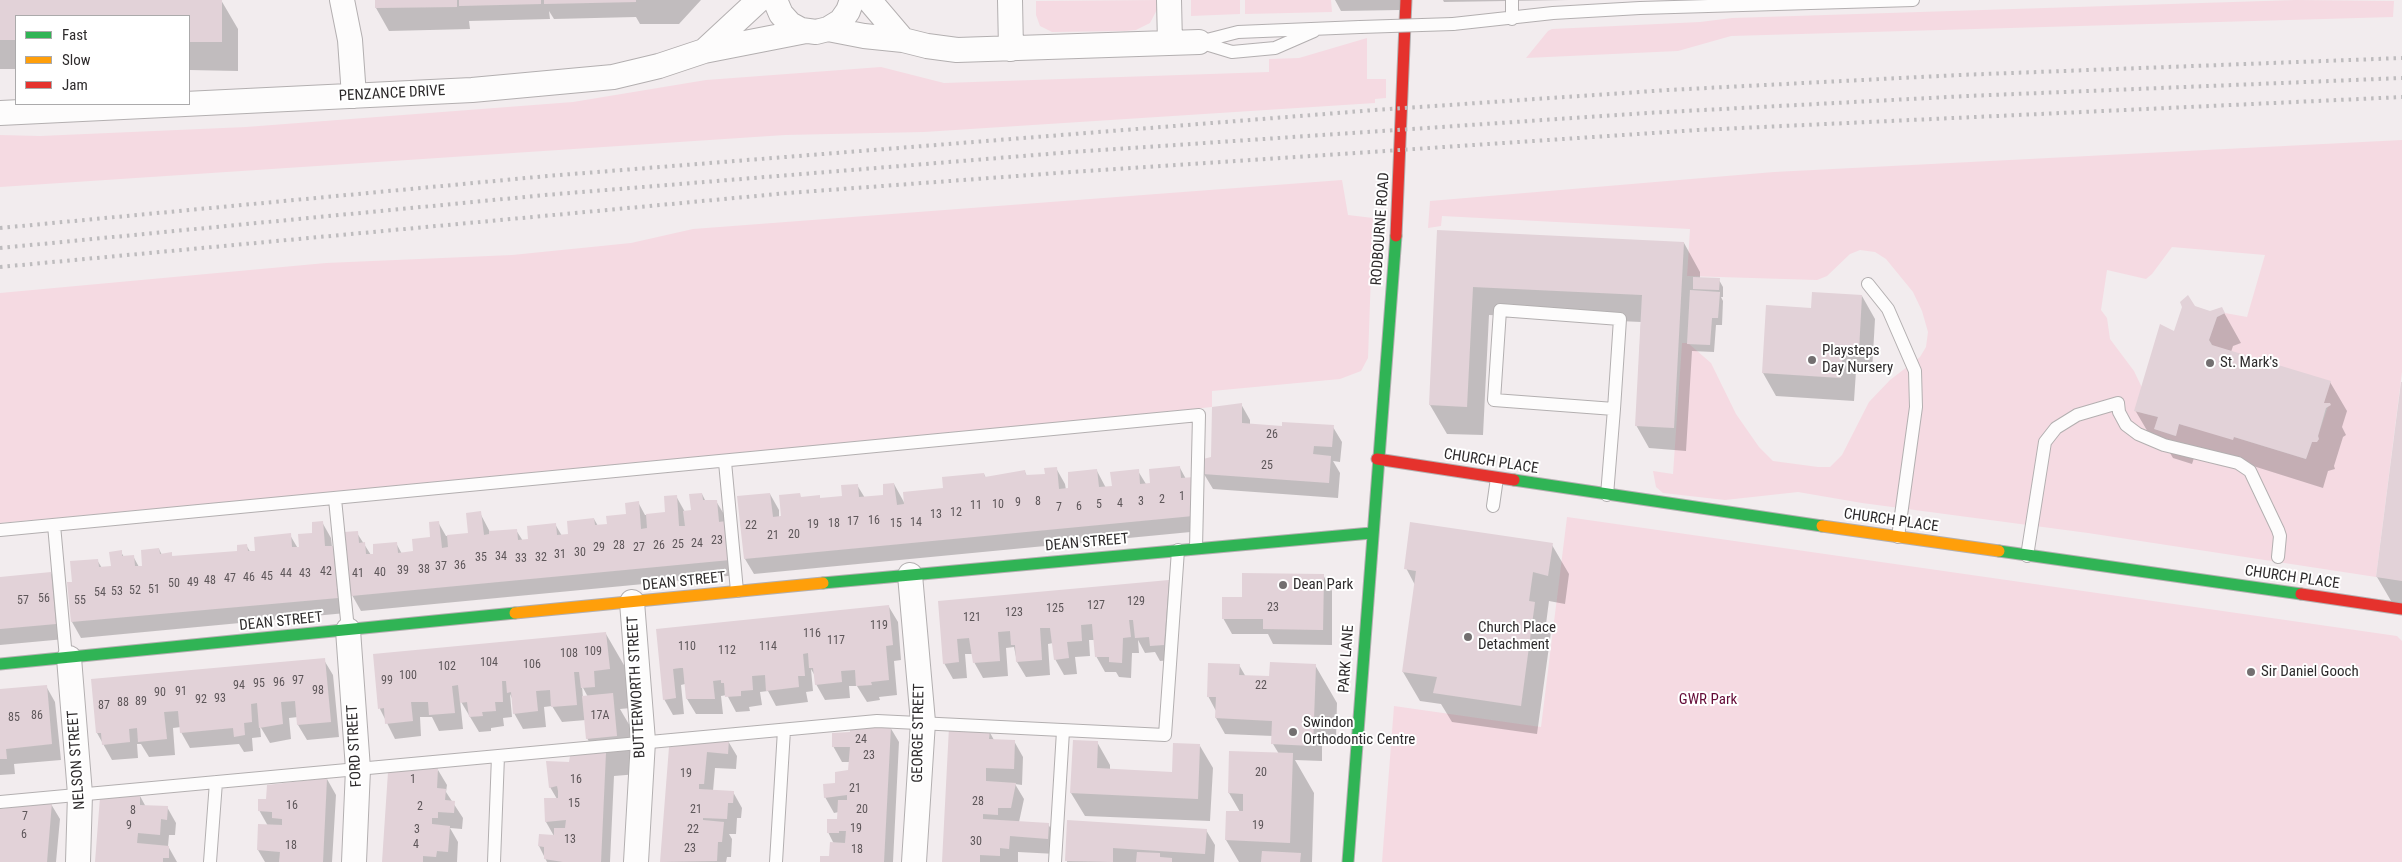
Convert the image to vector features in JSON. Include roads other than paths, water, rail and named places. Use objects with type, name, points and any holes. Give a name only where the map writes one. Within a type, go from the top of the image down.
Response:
[{"type":"street","points":[[342,0],[350,40],[354,96]]},
{"type":"street","name":"PENZANCE DRIVE","points":[[190,104],[472,90],[580,81],[638,72],[704,51],[759,0]]},
{"type":"street","points":[[775,0],[784,19],[817,30],[903,40],[956,50],[1199,42]]},
{"type":"street","points":[[704,51],[817,30],[845,15],[852,0]]},
{"type":"street","points":[[869,0],[903,40]]},
{"type":"street","points":[[1010,0],[1011,49]]},
{"type":"street","points":[[1169,0],[1170,43]]},
{"type":"street","name":"RODBOURNE ROAD","points":[[1377,459],[1400,175],[1406,0]]},
{"type":"street","name":"PENZANCE DRIVE","points":[[0,113],[167,105]]},
{"type":"street","name":"CHURCH PLACE","points":[[1377,459],[1607,495],[2402,609]]},
{"type":"street","name":"PARK LANE","points":[[1348,862],[1377,459]]},
{"type":"street","name":"DEAN STREET","points":[[0,664],[737,591],[1371,533]]},
{"type":"street","name":"GEORGE STREET","points":[[910,575],[923,722],[914,862]]},
{"type":"street","name":"BUTTERWORTH STREET","points":[[632,602],[643,741],[636,862]]},
{"type":"street","name":"FORD STREET","points":[[348,630],[358,769],[354,862]]},
{"type":"street","name":"NELSON STREET","points":[[68,658],[80,794],[78,862]]},
{"type":"lane","points":[[1512,0],[1512,19]]},
{"type":"lane","points":[[1199,42],[1238,32],[1454,24],[1553,13],[1640,8],[1913,0]]},
{"type":"lane","points":[[1199,42],[1232,52],[1275,48],[1319,29]]},
{"type":"lane","points":[[1868,284],[1888,309],[1915,371],[1916,407],[1898,537]]},
{"type":"lane","points":[[1607,495],[1614,409],[1620,319],[1500,310],[1494,400],[1614,409]]},
{"type":"lane","points":[[2027,556],[2045,442],[2056,428],[2077,415],[2118,403],[2119,412],[2126,425],[2138,434],[2164,445],[2238,463],[2250,471],[2280,536],[2278,557]]},
{"type":"lane","points":[[0,530],[725,462],[1199,415],[1196,548]]},
{"type":"lane","points":[[725,462],[737,591]]},
{"type":"lane","points":[[1493,506],[1497,478]]},
{"type":"lane","points":[[335,499],[348,630]]},
{"type":"lane","points":[[54,525],[68,658]]},
{"type":"lane","points":[[0,802],[643,741],[877,721],[1165,735],[1178,550]]},
{"type":"lane","points":[[776,862],[784,730]]},
{"type":"lane","points":[[1055,862],[1063,730]]},
{"type":"lane","points":[[494,862],[498,756]]},
{"type":"lane","points":[[210,862],[216,782]]},
{"type":"railway","points":[[0,228],[547,176],[1375,110],[1668,90],[1959,75],[2402,58]]},
{"type":"railway","points":[[0,248],[545,195],[1072,152],[1647,113],[1967,96],[2402,78]]},
{"type":"railway","points":[[0,267],[788,193],[1071,172],[1698,130],[2402,97]]},
{"type":"place","name":"Playsteps Day Nursery","points":[[1812,360]]},
{"type":"place","name":"St. Mark's","points":[[2210,363]]},
{"type":"place","name":"Dean Park","points":[[1283,585]]},
{"type":"place","name":"Church Place Detachment","points":[[1468,637]]},
{"type":"place","name":"Sir Daniel Gooch","points":[[2251,672]]},
{"type":"place","name":"Swindon Orthodontic Centre","points":[[1293,732]]},
{"type":"park label","name":"GWR Park","points":[[1708,700]]}]
